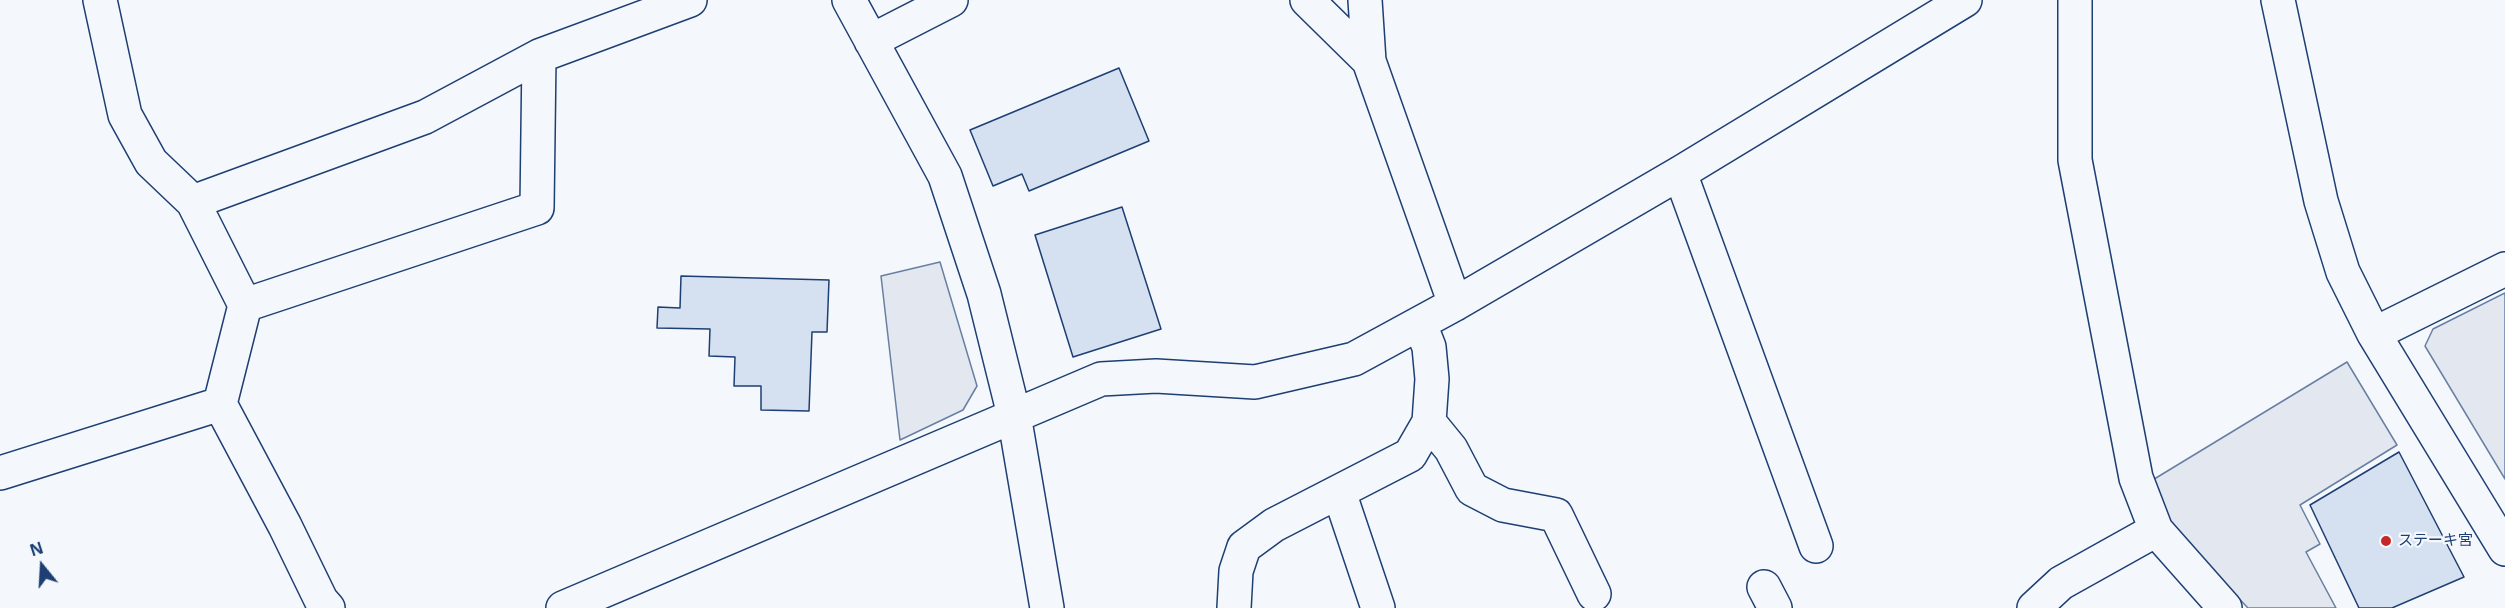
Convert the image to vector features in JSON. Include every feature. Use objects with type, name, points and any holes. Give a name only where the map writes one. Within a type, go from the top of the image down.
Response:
[{"type":"street","points":[[100,0],[126,115],[151,162],[193,202],[245,305],[220,404],[285,526],[321,600],[328,608]]},
{"type":"street","points":[[193,202],[425,117],[538,56],[690,0]]},
{"type":"street","points":[[849,0],[945,176],[984,294],[1014,415],[1047,608]]},
{"type":"street","points":[[871,41],[951,0]]},
{"type":"street","points":[[1307,0],[1369,61]]},
{"type":"street","points":[[1365,0],[1369,61],[1455,304]]},
{"type":"street","points":[[563,608],[1101,379],[1156,376],[1255,382],[1354,359],[1420,324],[1680,173],[1965,0]]},
{"type":"street","points":[[2075,0],[2075,160],[2136,478],[2156,530],[2225,608]]},
{"type":"street","points":[[2278,0],[2321,201],[2343,272],[2374,334],[2505,549]]},
{"type":"street","points":[[245,305],[537,208],[538,56]]},
{"type":"street","points":[[1680,173],[1816,546]]},
{"type":"street","points":[[2374,334],[2505,269]]},
{"type":"street","points":[[1234,608],[1236,571],[1244,547],[1274,525],[1410,455],[1429,422],[1432,379],[1429,347],[1420,324]]},
{"type":"street","points":[[0,473],[220,404]]},
{"type":"street","points":[[1429,422],[1451,449],[1472,489],[1503,505],[1556,515],[1594,594]]},
{"type":"street","points":[[1339,492],[1378,608]]},
{"type":"street","points":[[2034,608],[2061,583],[2156,530]]},
{"type":"shaded area","points":[[940,262],[977,386],[963,410],[900,440],[881,276]]},
{"type":"shaded area","points":[[2505,293],[2505,479],[2425,346],[2433,329]]},
{"type":"shaded area","points":[[2347,362],[2397,445],[2300,505],[2320,544],[2306,552],[2336,608],[2248,608],[2170,526],[2151,481]]},
{"type":"building","points":[[1119,68],[1149,141],[1029,191],[1022,174],[993,186],[970,130]]},
{"type":"building","points":[[1122,207],[1161,329],[1073,357],[1035,235]]},
{"type":"building","points":[[681,276],[829,280],[827,332],[812,332],[809,411],[761,410],[761,386],[734,386],[735,357],[709,356],[710,329],[657,328],[658,307],[680,308]]},
{"type":"building","name":"ステーキ宮","points":[[2399,452],[2464,577],[2392,608],[2359,608],[2310,505]]},
{"type":"place","name":"ステーキ宮","points":[[2386,541]]}]
